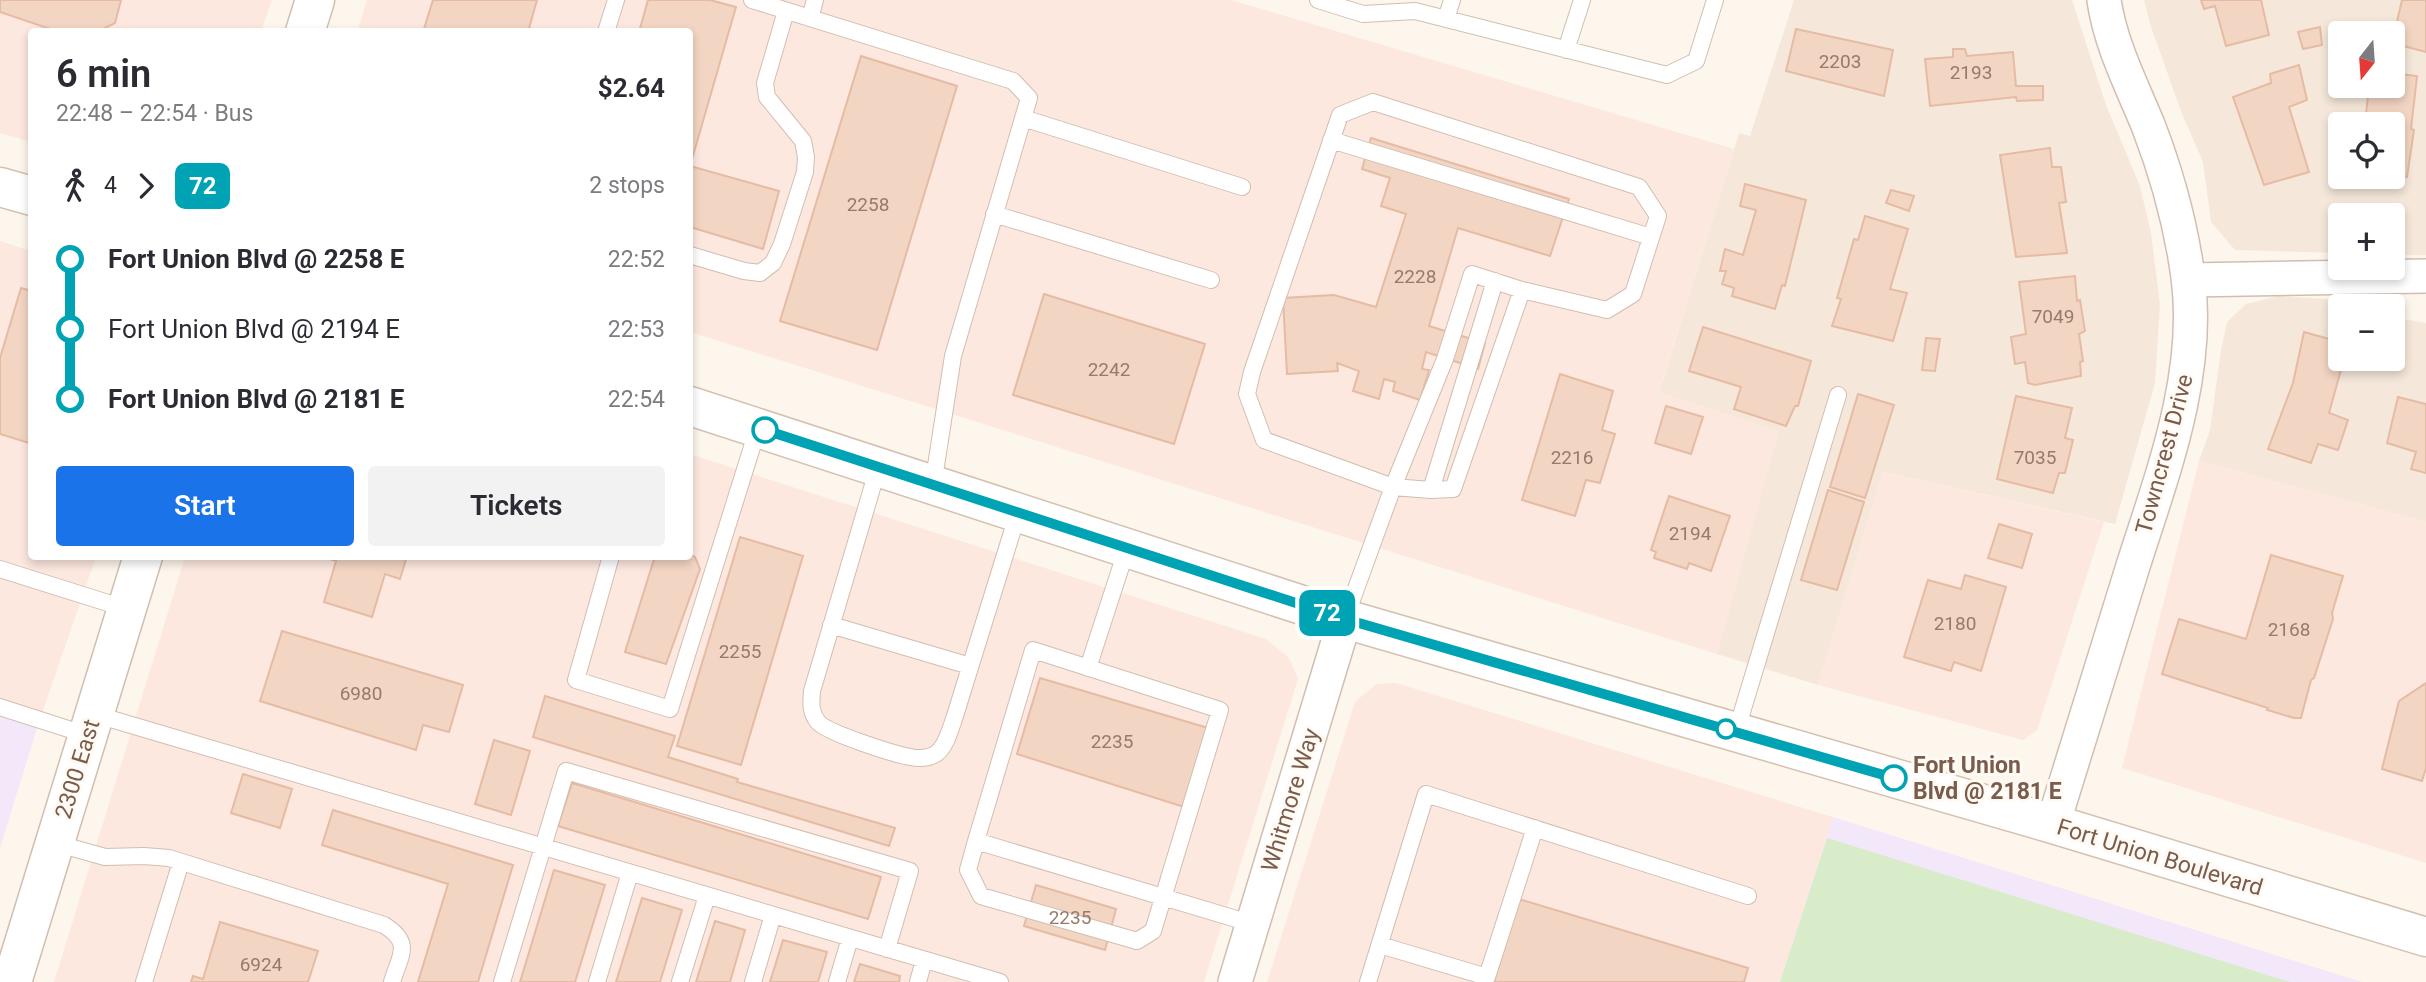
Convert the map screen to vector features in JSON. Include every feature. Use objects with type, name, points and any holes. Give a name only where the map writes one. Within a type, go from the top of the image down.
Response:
[{"type":"main road","points":[[306,28],[315,0]]},
{"type":"main road","points":[[0,187],[28,195]]},
{"type":"main road","name":"Fort Union Boulevard","points":[[693,407],[1345,619],[2053,824],[2426,937]]},
{"type":"main road","name":"2300 East","points":[[12,982],[142,560]]},
{"type":"street","name":"Towncrest Drive","points":[[2053,824],[2158,486],[2177,418],[2190,349],[2189,280],[2176,205],[2126,74],[2104,0]]},
{"type":"street","points":[[2189,280],[2426,276]]},
{"type":"street","name":"Whitmore Way","points":[[1235,982],[1345,619]]},
{"type":"lane","points":[[607,28],[617,0]]},
{"type":"lane","points":[[752,0],[1013,81],[1029,98],[953,356],[933,485]]},
{"type":"lane","points":[[810,18],[815,0]]},
{"type":"lane","points":[[1318,0],[1363,14],[1415,11],[1667,75],[1696,61],[1716,0]]},
{"type":"lane","points":[[1446,19],[1452,0]]},
{"type":"lane","points":[[1566,50],[1582,0]]},
{"type":"lane","points":[[693,256],[760,273],[774,263],[782,244],[805,172],[806,157],[803,141],[766,97],[765,83],[786,10]]},
{"type":"lane","points":[[1345,619],[1393,487],[1445,359],[1472,274],[1522,290],[1606,310],[1633,295],[1658,216],[1639,187],[1373,102],[1340,115],[1252,372],[1247,394],[1264,440],[1393,487],[1453,489],[1522,290]]},
{"type":"lane","points":[[1023,118],[1242,187]]},
{"type":"lane","points":[[1331,140],[1651,237]]},
{"type":"lane","points":[[994,214],[1211,280]]},
{"type":"lane","points":[[1431,490],[1495,281]]},
{"type":"lane","points":[[1735,732],[1838,395]]},
{"type":"lane","points":[[610,560],[576,680],[670,709],[758,428]]},
{"type":"lane","points":[[878,468],[812,691],[810,709],[820,724],[838,734],[911,757],[926,758],[939,752],[948,737],[1018,513]]},
{"type":"lane","points":[[1087,668],[1126,548]]},
{"type":"lane","points":[[0,569],[127,609]]},
{"type":"lane","points":[[831,625],[970,666]]},
{"type":"lane","points":[[1033,650],[1220,710],[1153,931],[1137,941],[981,896],[968,870],[976,841],[1033,650]]},
{"type":"lane","points":[[0,707],[91,725],[543,847],[1000,982]]},
{"type":"lane","points":[[502,982],[566,771],[910,871],[887,949]]},
{"type":"lane","points":[[1368,982],[1426,794],[1748,896]]},
{"type":"lane","points":[[1380,945],[1487,977],[1535,828]]},
{"type":"lane","points":[[976,841],[1253,924]]},
{"type":"lane","points":[[55,843],[105,857],[144,856],[181,862],[384,925],[397,933],[402,940],[392,982]]},
{"type":"lane","points":[[144,982],[181,862]]},
{"type":"lane","points":[[597,982],[630,873]]},
{"type":"lane","points":[[680,982],[707,896]]},
{"type":"lane","points":[[753,982],[774,915]]},
{"type":"lane","points":[[837,982],[850,938]]},
{"type":"lane","points":[[918,982],[924,960]]},
{"type":"shaded area","points":[[0,0],[272,0],[262,28],[28,28],[28,141],[0,133]]},
{"type":"shaded area","points":[[367,0],[1231,0],[1734,149],[1659,392],[1779,431],[1717,654],[693,333],[693,28],[358,28]]},
{"type":"shaded area","points":[[1794,0],[2072,0],[2106,105],[2140,186],[2151,233],[2160,304],[2155,383],[2115,524],[1883,472],[1818,685],[1717,654],[1778,431],[1659,393],[1739,133],[1750,136]]},
{"type":"shaded area","points":[[2144,0],[2426,0],[2426,255],[2405,255],[2405,203],[2328,203],[2328,253],[2235,250],[2211,222],[2203,162],[2181,111]]},
{"type":"shaded area","points":[[0,241],[28,250],[28,560],[95,560],[39,722],[0,711]]},
{"type":"shaded area","points":[[2279,296],[2328,299],[2328,371],[2405,371],[2405,319],[2426,323],[2426,522],[2199,461],[2210,430],[2227,322],[2246,304]]},
{"type":"shaded area","points":[[693,455],[1266,639],[1289,658],[1298,679],[1204,982],[54,982],[184,560],[693,560]]},
{"type":"shaded area","points":[[2199,461],[2426,522],[2426,863],[2122,768]]},
{"type":"shaded area","points":[[1883,472],[2104,522],[2037,730],[2023,740],[1818,685]]},
{"type":"shaded area","points":[[1396,683],[1833,817],[1780,982],[1267,982],[1355,702],[1376,684]]},
{"type":"shaded area","points":[[0,711],[39,722],[0,848]]},
{"type":"shaded area","points":[[1833,817],[2362,982],[1780,982]]},
{"type":"green space","points":[[1827,838],[1837,841],[2290,982],[1780,982]]},
{"type":"building","points":[[0,0],[121,0],[115,23],[105,28],[47,28],[0,12]]},
{"type":"building","points":[[433,0],[537,0],[529,28],[424,28]]},
{"type":"building","points":[[648,0],[710,0],[736,7],[693,156],[693,28],[640,28]]},
{"type":"building","points":[[2201,0],[2261,0],[2269,35],[2226,46],[2215,6],[2204,9]]},
{"type":"building","points":[[2402,0],[2426,0],[2426,52],[2405,46],[2405,21],[2397,21]]},
{"type":"building","points":[[2320,27],[2322,45],[2303,49],[2298,32]]},
{"type":"building","points":[[1796,29],[1893,50],[1884,96],[1786,71]]},
{"type":"building","points":[[1953,49],[1965,49],[1967,56],[2013,52],[2016,86],[2043,86],[2043,100],[2017,101],[2016,97],[1930,106],[1925,59],[1953,57]]},
{"type":"building","points":[[861,56],[957,86],[877,350],[780,321]]},
{"type":"building","points":[[2299,65],[2307,100],[2289,107],[2309,172],[2264,185],[2233,97],[2271,83],[2270,74]]},
{"type":"building","points":[[2405,75],[2417,76],[2411,129],[2414,130],[2407,177],[2405,112],[2366,112],[2368,98],[2405,98]]},
{"type":"building","points":[[1371,138],[1569,199],[1550,256],[1458,228],[1429,326],[1485,343],[1478,369],[1426,352],[1422,369],[1429,370],[1420,400],[1393,391],[1395,382],[1384,379],[1379,399],[1353,391],[1359,371],[1337,363],[1338,371],[1287,374],[1283,298],[1334,295],[1376,307],[1406,214],[1381,206],[1390,178],[1362,169]]},
{"type":"building","points":[[2050,148],[2052,167],[2061,167],[2066,202],[2059,203],[2067,253],[2016,257],[2000,155]]},
{"type":"building","points":[[693,167],[779,191],[763,249],[693,228]]},
{"type":"building","points":[[1745,184],[1806,200],[1785,286],[1782,285],[1775,309],[1732,296],[1734,288],[1722,284],[1726,271],[1720,271],[1725,249],[1743,255],[1756,210],[1740,206]]},
{"type":"building","points":[[1891,190],[1914,196],[1909,211],[1886,203]]},
{"type":"building","points":[[1865,216],[1908,229],[1890,289],[1907,293],[1893,341],[1832,326],[1841,299],[1837,298],[1854,239],[1858,240]]},
{"type":"building","points":[[2075,276],[2077,301],[2080,300],[2085,331],[2079,334],[2083,361],[2080,362],[2081,376],[2035,385],[2028,383],[2025,362],[2015,364],[2011,337],[2026,334],[2019,282]]},
{"type":"building","points":[[21,288],[28,290],[28,443],[0,434],[0,358]]},
{"type":"building","points":[[1044,294],[1205,344],[1174,444],[1013,395]]},
{"type":"building","points":[[1703,327],[1811,361],[1798,406],[1795,406],[1786,426],[1734,409],[1741,387],[1689,371]]},
{"type":"building","points":[[2304,332],[2328,339],[2328,371],[2341,371],[2329,413],[2348,420],[2338,450],[2318,444],[2311,463],[2268,449],[2293,383]]},
{"type":"building","points":[[1926,338],[1940,339],[1935,371],[1922,370]]},
{"type":"building","points":[[1560,374],[1613,391],[1602,430],[1615,434],[1600,483],[1586,480],[1575,516],[1522,500]]},
{"type":"building","points":[[1858,394],[1894,405],[1865,498],[1830,487]]},
{"type":"building","points":[[2016,396],[2072,408],[2065,438],[2073,440],[2065,473],[2059,473],[2053,493],[1997,479]]},
{"type":"building","points":[[2398,397],[2426,404],[2426,473],[2411,469],[2416,452],[2387,443]]},
{"type":"building","points":[[1666,406],[1703,417],[1691,454],[1655,443]]},
{"type":"building","points":[[1828,490],[1864,502],[1837,590],[1801,580]]},
{"type":"building","points":[[1669,496],[1730,516],[1711,571],[1689,563],[1687,569],[1654,558],[1656,552],[1651,550]]},
{"type":"building","points":[[1999,524],[2032,534],[2022,568],[1988,558]]},
{"type":"building","points":[[740,537],[803,556],[741,765],[677,746]]},
{"type":"building","points":[[2271,555],[2343,576],[2332,613],[2333,619],[2314,678],[2311,680],[2301,718],[2267,710],[2268,708],[2162,674],[2179,619],[2246,639]]},
{"type":"building","points":[[693,556],[695,557],[700,569],[666,664],[625,652],[654,560],[693,560]]},
{"type":"building","points":[[333,560],[406,560],[400,579],[385,574],[372,617],[324,602],[336,561]]},
{"type":"building","points":[[1965,575],[2006,587],[1981,671],[1954,662],[1951,671],[1904,657],[1928,580],[1961,589]]},
{"type":"building","points":[[282,631],[463,685],[449,732],[423,725],[416,750],[260,701]]},
{"type":"building","points":[[1040,678],[1208,728],[1184,807],[1017,754]]},
{"type":"building","points":[[2426,683],[2426,768],[2422,781],[2382,769],[2399,701]]},
{"type":"building","points":[[545,696],[675,736],[668,757],[738,779],[737,782],[895,828],[889,846],[533,737]]},
{"type":"building","points":[[494,740],[530,751],[511,815],[475,804]]},
{"type":"building","points":[[243,774],[292,789],[280,828],[231,813]]},
{"type":"building","points":[[572,783],[881,877],[868,919],[558,826]]},
{"type":"building","points":[[333,810],[513,865],[478,982],[418,982],[448,884],[322,845]]},
{"type":"building","points":[[554,870],[605,885],[575,982],[520,982]]},
{"type":"building","points":[[1036,885],[1116,909],[1105,950],[1024,926]]},
{"type":"building","points":[[642,898],[682,910],[660,982],[616,982]]},
{"type":"building","points":[[1519,899],[1748,968],[1744,982],[1494,982]]},
{"type":"building","points":[[715,921],[745,930],[730,982],[696,982]]},
{"type":"building","points":[[220,922],[318,951],[308,982],[191,982],[193,976],[203,979]]},
{"type":"building","points":[[783,940],[827,952],[818,982],[770,982]]},
{"type":"building","points":[[860,964],[900,976],[899,982],[854,982]]},
{"type":"bus line","name":"72","points":[[765,430],[1345,619],[1894,778]]},
{"type":"place","name":"Fort Union Blvd @ 2181 E","points":[[1894,778]]}]
